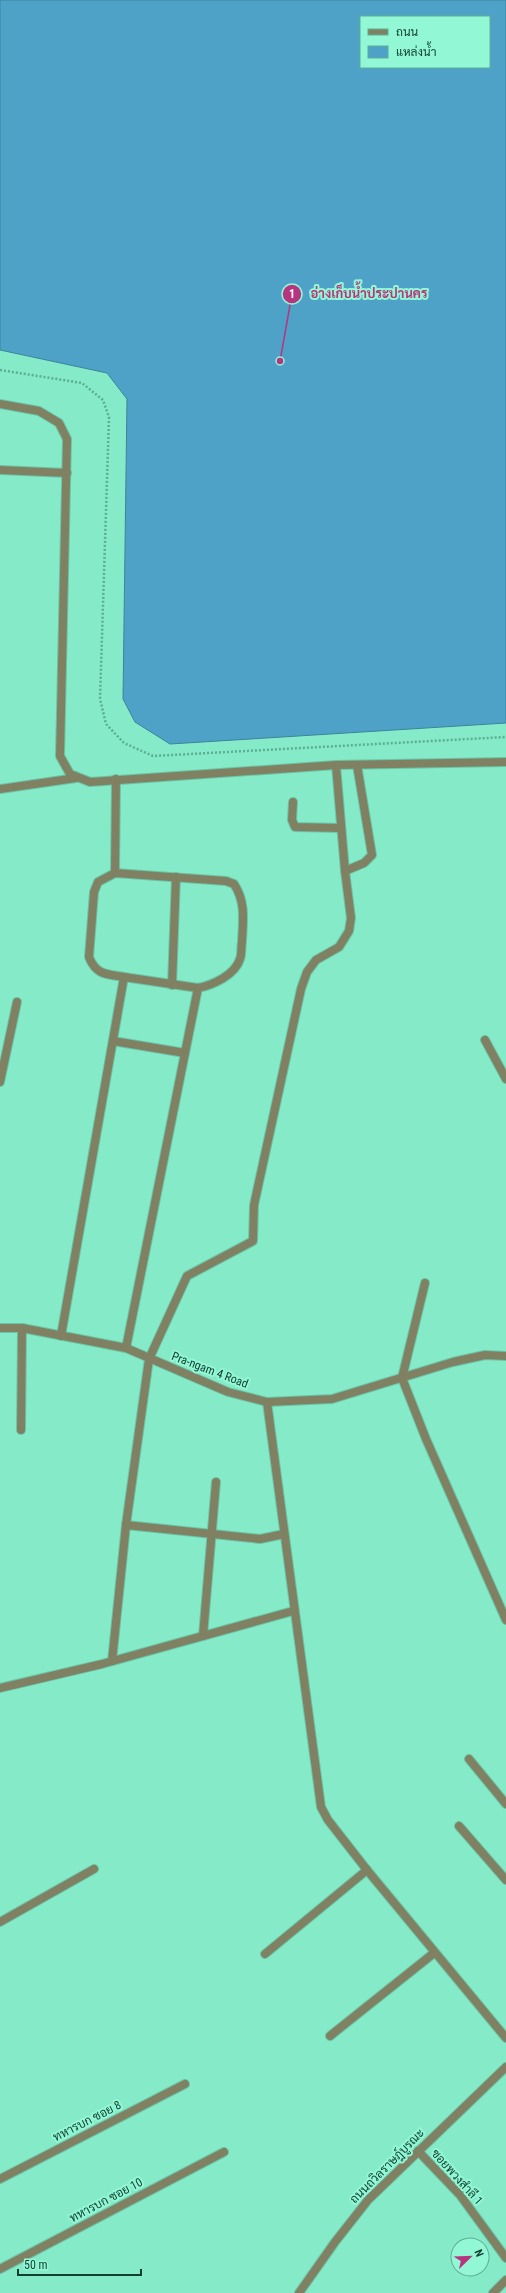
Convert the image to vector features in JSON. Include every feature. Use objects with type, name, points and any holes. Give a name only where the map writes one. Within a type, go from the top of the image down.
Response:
[{"type":"street","points":[[0,404],[39,411],[59,423],[67,439],[60,756],[70,774],[76,778],[90,782],[336,766],[506,762]]},
{"type":"street","points":[[0,470],[67,473]]},
{"type":"street","points":[[344,871],[364,863],[372,854],[357,765]]},
{"type":"street","points":[[112,1661],[126,1525],[149,1359],[187,1276],[253,1241],[254,1205],[301,989],[307,972],[316,960],[339,946],[350,931],[351,918],[344,871],[336,766]]},
{"type":"street","points":[[0,789],[76,778]]},
{"type":"street","points":[[115,873],[116,780]]},
{"type":"street","points":[[293,802],[292,820],[295,827],[341,828]]},
{"type":"street","points":[[115,873],[176,877],[226,881],[234,884],[242,900],[244,913],[240,960],[232,970],[216,983],[198,988],[102,974],[93,967],[89,957],[94,892],[98,882],[115,873]]},
{"type":"street","points":[[172,985],[176,877]]},
{"type":"street","points":[[61,1336],[124,977]]},
{"type":"street","points":[[126,1348],[198,988]]},
{"type":"street","points":[[0,1082],[17,1002]]},
{"type":"street","points":[[485,1040],[506,1079]]},
{"type":"street","points":[[112,1041],[185,1053]]},
{"type":"street","points":[[425,1283],[402,1378],[426,1439],[506,1620]]},
{"type":"street","name":"Pra-ngam 4 Road","points":[[0,1328],[22,1328],[126,1348],[228,1392],[267,1402],[332,1399],[485,1355],[505,1354]]},
{"type":"street","points":[[22,1328],[22,1430]]},
{"type":"street","points":[[267,1402],[293,1611],[321,1807],[367,1870],[434,1953],[506,2038]]},
{"type":"street","points":[[203,1636],[216,1482]]},
{"type":"street","points":[[126,1525],[260,1539],[284,1534]]},
{"type":"street","points":[[0,1688],[112,1661],[293,1611]]},
{"type":"street","points":[[469,1759],[506,1804]]},
{"type":"street","points":[[459,1826],[506,1880]]},
{"type":"street","points":[[0,1922],[94,1869]]},
{"type":"street","points":[[264,1954],[367,1870]]},
{"type":"street","points":[[330,2036],[434,1953]]},
{"type":"street","name":"ถนนถวิลราษฎ์บูรณะ","points":[[299,2293],[335,2242],[368,2200],[506,2067]]},
{"type":"street","name":"ทหารบก ซอย 8","points":[[0,2179],[184,2084]]},
{"type":"street","name":"ซอยพวงสำลี 1","points":[[418,2151],[460,2195],[506,2258]]},
{"type":"street","name":"ทหารบก ซอย 10","points":[[0,2269],[224,2152]]},
{"type":"street","points":[[493,2293],[506,2280]]},
{"type":"path","points":[[0,370],[82,383],[103,400],[109,416],[100,699],[106,724],[124,743],[152,756],[506,737]]},
{"type":"water","points":[[0,0],[506,0],[506,723],[170,744],[135,722],[123,699],[127,399],[107,373],[0,350]]},
{"type":"place","name":"อ่างเก็บน้ำประปานคร","points":[[280,361]]}]
